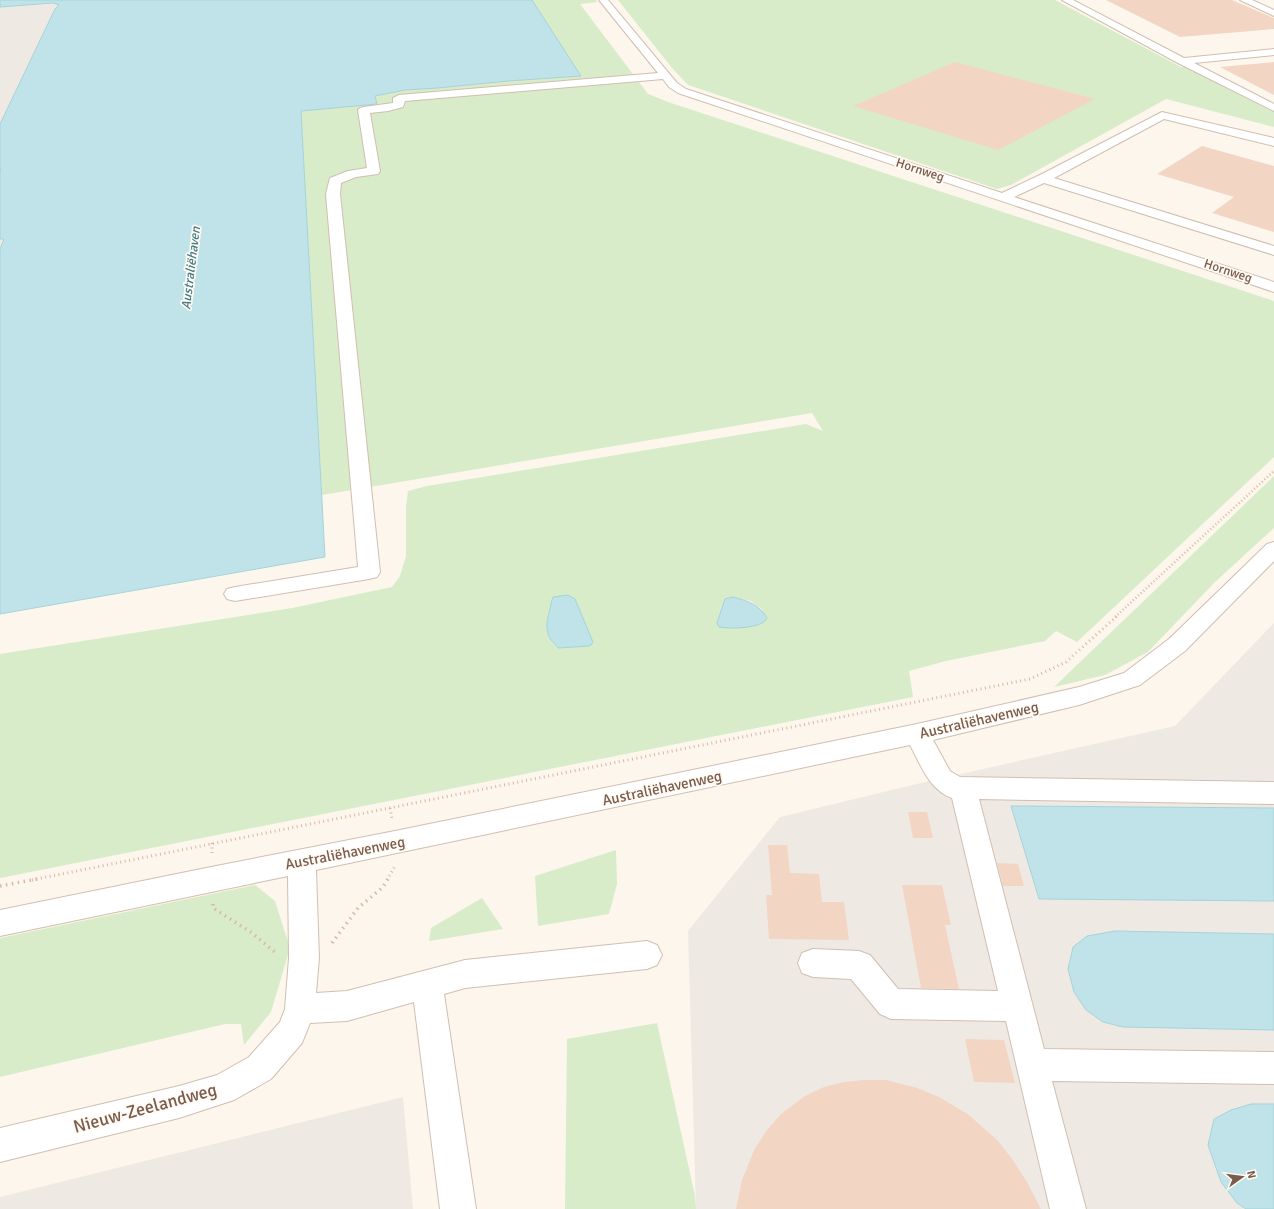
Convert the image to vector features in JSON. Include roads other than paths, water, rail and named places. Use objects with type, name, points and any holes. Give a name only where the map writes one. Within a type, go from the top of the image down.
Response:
[{"type":"street","name":"Hornweg","points":[[603,0],[665,76],[673,85],[682,91],[1274,287]]},
{"type":"street","points":[[1066,0],[1274,108]]},
{"type":"street","points":[[1244,0],[1274,13]]},
{"type":"street","points":[[1182,61],[1274,52]]},
{"type":"street","points":[[235,594],[369,572],[332,194],[335,181],[353,174],[374,171],[364,110],[399,105],[399,98],[665,76]]},
{"type":"street","points":[[1003,197],[1043,179],[1162,115],[1274,142]]},
{"type":"street","points":[[1043,179],[1274,251]]},
{"type":"street","points":[[1228,272],[1259,246]]},
{"type":"street","name":"Australiëhavenweg","points":[[0,923],[210,879],[396,843],[916,734],[1079,696],[1132,679],[1177,645],[1274,549]]},
{"type":"street","points":[[916,734],[941,778],[955,788],[1274,793]]},
{"type":"street","points":[[963,788],[1068,1209]]},
{"type":"street","name":"Nieuw-Zeelandweg","points":[[0,1145],[180,1102],[223,1089],[260,1068],[291,1032],[300,1009],[304,958],[302,862]]},
{"type":"street","points":[[300,1009],[347,1006],[466,974],[647,955]]},
{"type":"street","points":[[813,963],[859,965],[891,1004],[1017,1006]]},
{"type":"street","points":[[427,984],[458,1209]]},
{"type":"street","points":[[1032,1065],[1274,1068]]},
{"type":"water","name":"Australiëhaven","points":[[0,0],[532,0],[581,76],[405,90],[375,96],[377,104],[301,111],[325,557],[0,614],[0,249],[4,239],[0,239],[0,124],[55,9],[59,5],[53,3],[0,7]]},
{"type":"water","points":[[568,595],[575,599],[593,642],[590,646],[558,648],[548,635],[547,621],[553,597]]},
{"type":"water","points":[[733,597],[757,606],[767,618],[764,622],[753,626],[738,628],[719,627],[717,623],[725,599]]},
{"type":"water","points":[[1011,806],[1274,808],[1274,901],[1039,899]]},
{"type":"water","points":[[1115,931],[1274,934],[1274,1030],[1123,1027],[1103,1022],[1086,1010],[1074,992],[1068,969],[1073,947],[1087,936]]},
{"type":"water","points":[[1251,1104],[1274,1104],[1274,1209],[1246,1209],[1237,1203],[1221,1182],[1208,1145],[1214,1119],[1231,1110]]}]
